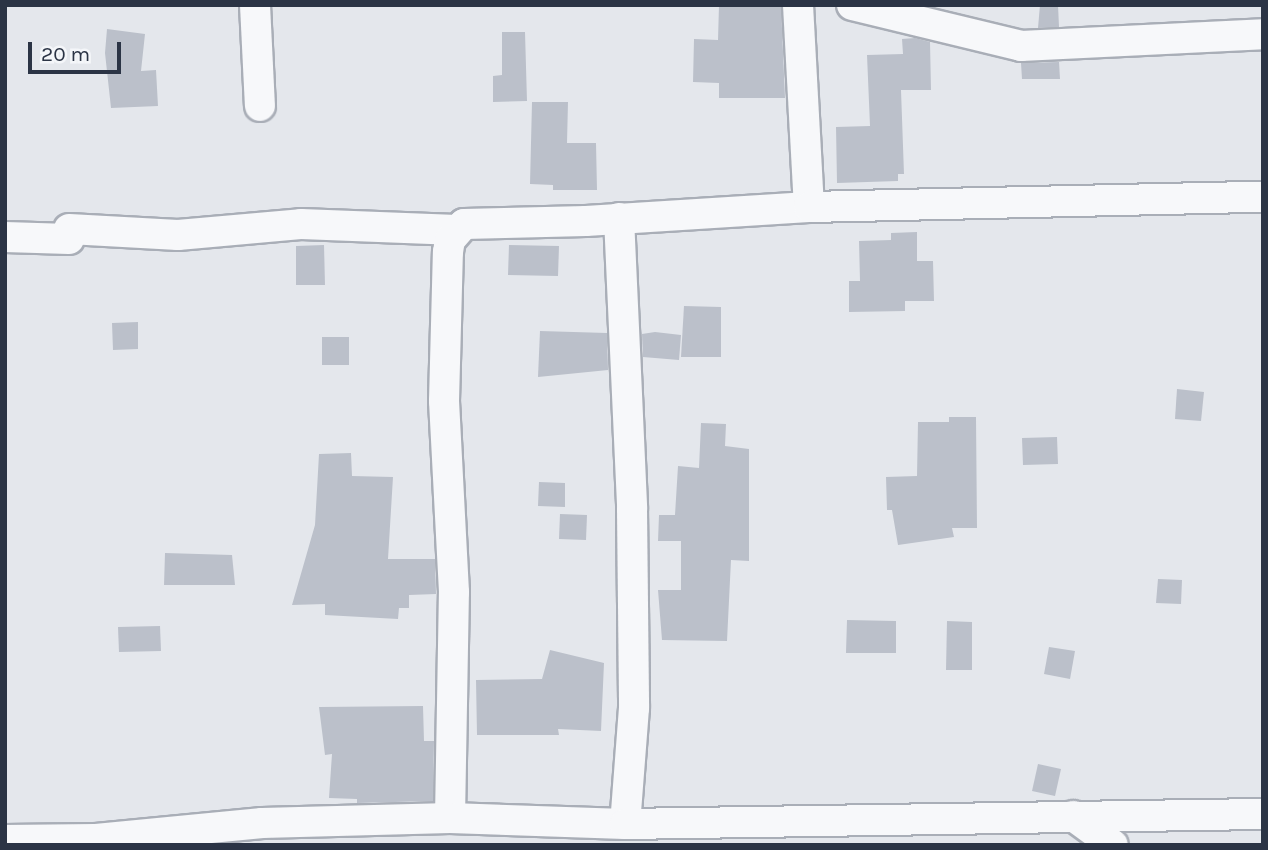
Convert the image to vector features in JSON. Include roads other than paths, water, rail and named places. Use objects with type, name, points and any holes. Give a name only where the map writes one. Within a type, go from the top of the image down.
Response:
[{"type":"street","points":[[255,5],[260,106]]},
{"type":"street","points":[[798,5],[809,207]]},
{"type":"street","points":[[852,5],[1021,46],[1263,34]]},
{"type":"street","points":[[450,818],[454,592],[444,401],[448,252],[457,230],[464,223],[619,218],[809,207],[1263,197]]},
{"type":"street","points":[[619,218],[632,535],[634,708],[625,824]]},
{"type":"street","points":[[5,237],[69,234],[178,235],[301,224],[457,230]]},
{"type":"street","points":[[5,840],[96,839],[262,823],[450,818],[625,824],[1263,814]]},
{"type":"street","points":[[1073,816],[1113,845]]}]
